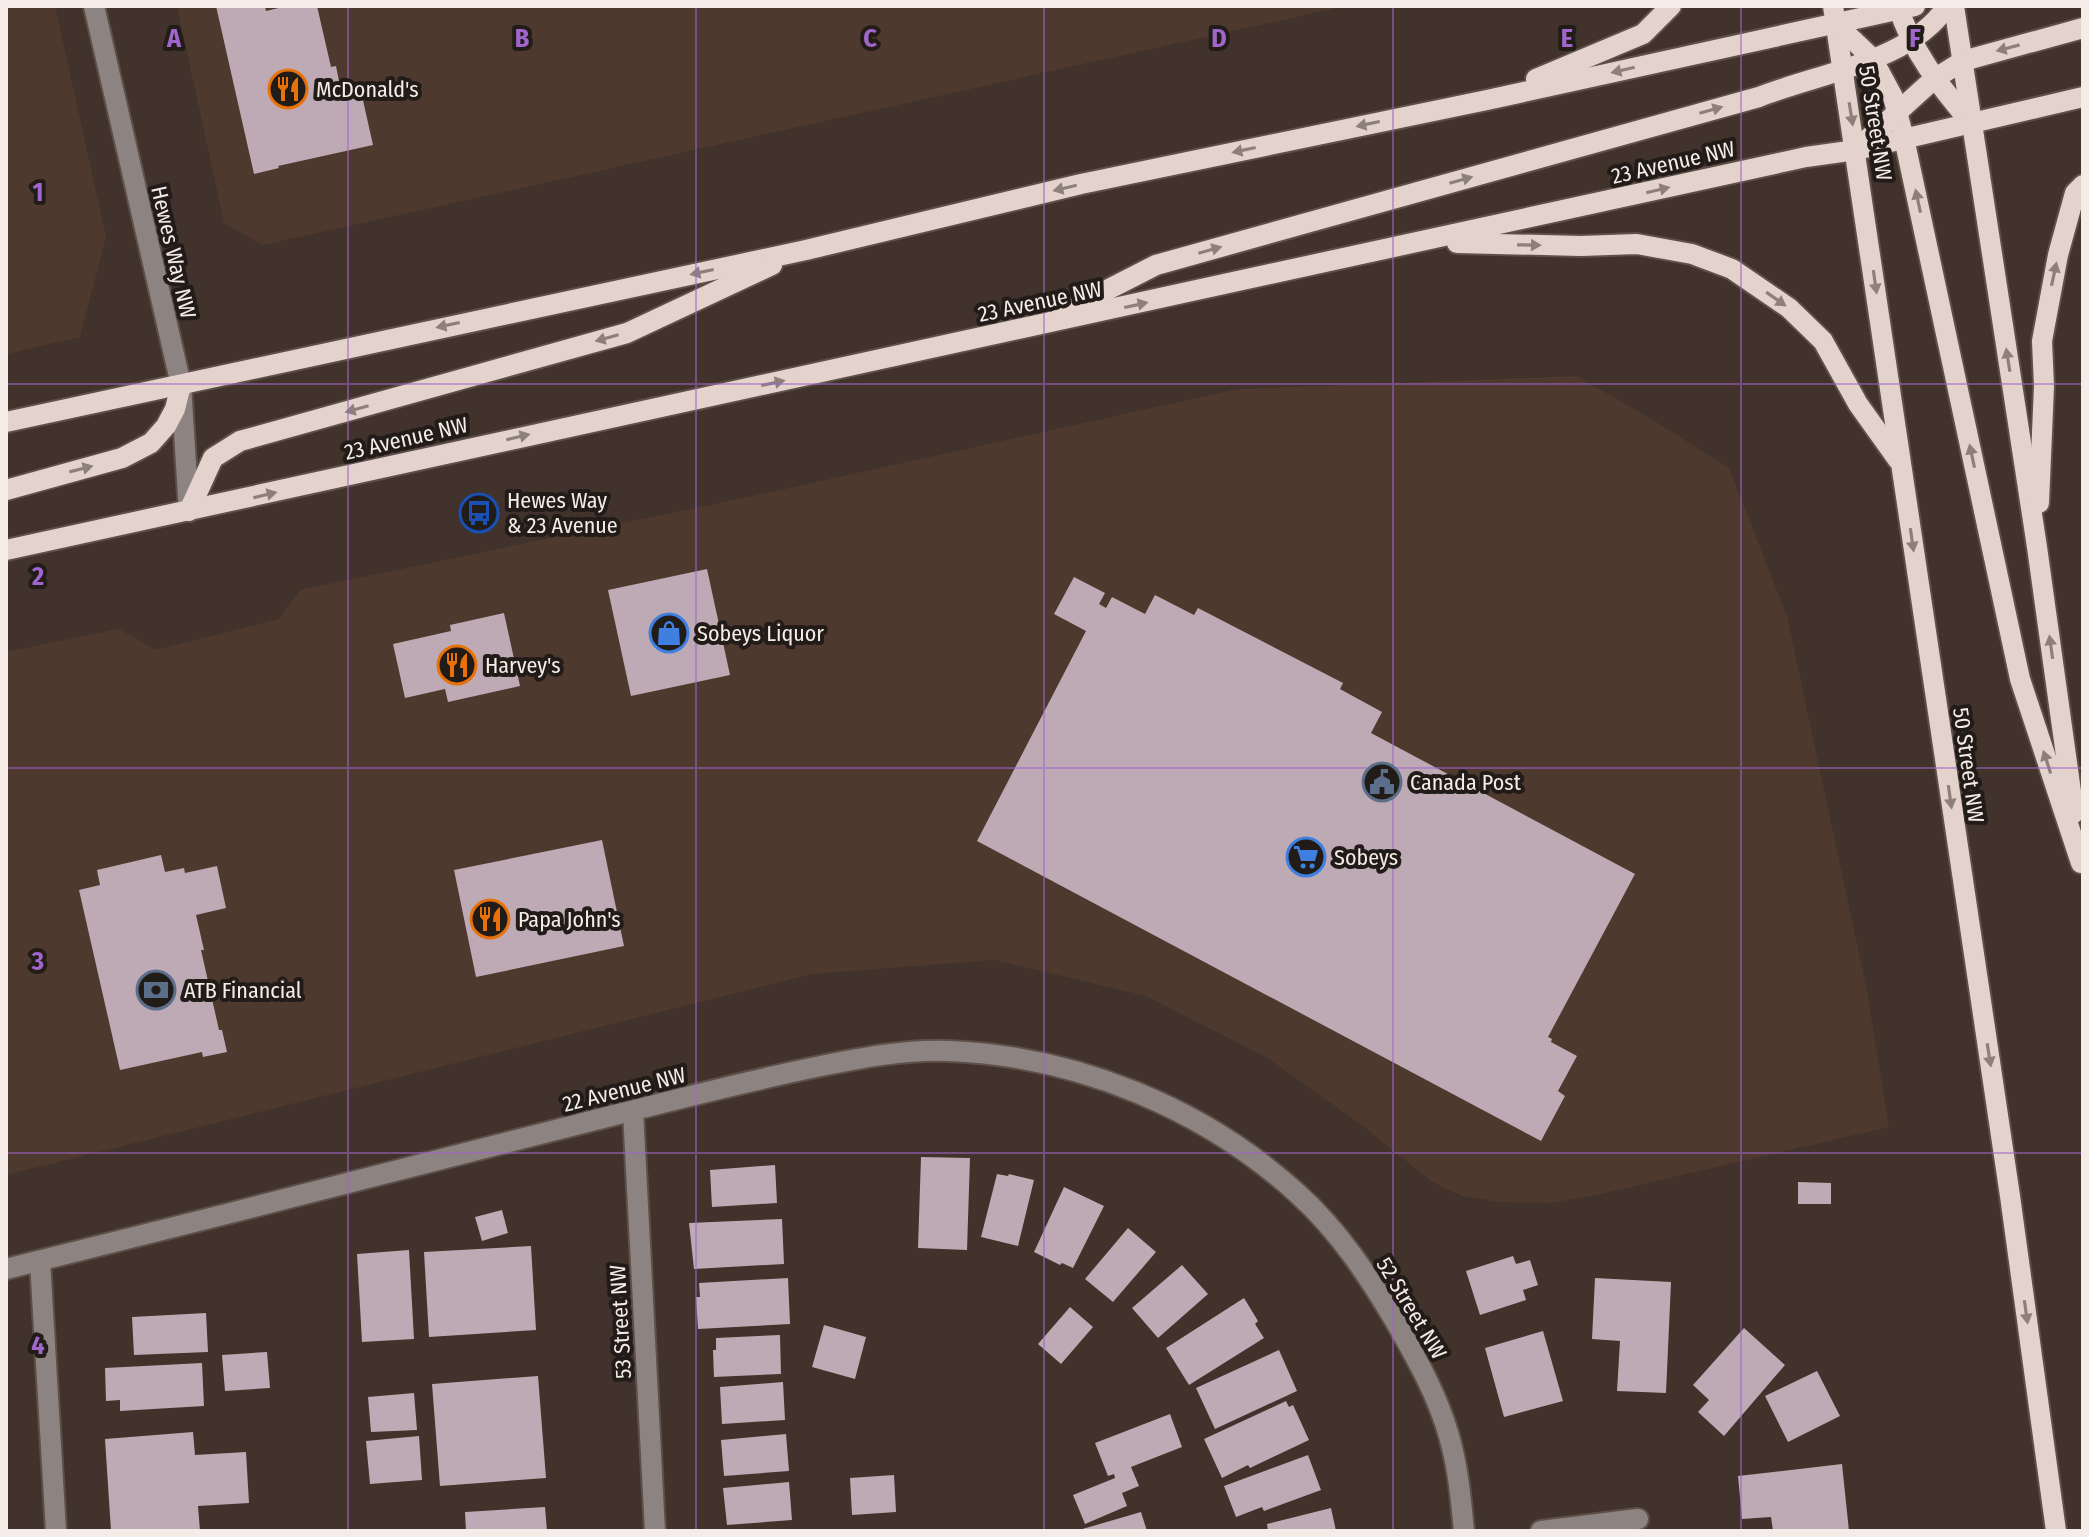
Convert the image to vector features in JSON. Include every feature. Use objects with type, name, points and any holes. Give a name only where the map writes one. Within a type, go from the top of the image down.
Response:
[{"type":"main road","points":[[1487,100],[1643,34],[1671,6]]},
{"type":"main road","points":[[1037,326],[1156,265],[1759,97],[1796,82],[1844,69],[1911,42],[1937,22],[1947,6]]},
{"type":"main road","points":[[1954,6],[2037,547],[2082,870]]},
{"type":"main road","points":[[6,422],[806,250],[1081,184],[1487,100],[1834,15],[1904,7],[1911,42],[1934,79],[1970,122]]},
{"type":"main road","points":[[1834,15],[1872,58],[1893,97],[2020,679],[2082,870]]},
{"type":"main road","name":"50 Street NW","points":[[1834,15],[2010,1196],[2056,1531]]},
{"type":"main road","points":[[1856,150],[1934,79],[1963,61],[2083,28]]},
{"type":"main road","name":"23 Avenue NW","points":[[6,550],[1806,157],[1856,150],[2083,97]]},
{"type":"main road","points":[[2037,547],[2044,386],[2042,341],[2058,255],[2075,193],[2083,185]]},
{"type":"main road","points":[[1423,243],[1637,244],[1692,254],[1732,269],[1789,308],[1823,341],[1858,404],[1900,463]]},
{"type":"main road","points":[[189,511],[213,458],[240,441],[627,333],[806,250]]},
{"type":"main road","points":[[6,490],[122,458],[151,443],[166,426],[175,409],[181,385]]},
{"type":"street","name":"Hewes Way NW","points":[[94,6],[181,385],[189,511]]},
{"type":"street","name":"22 Avenue NW","points":[[6,1269],[633,1111],[873,1056],[946,1050],[1038,1061],[1096,1076],[1187,1118],[1245,1152]]},
{"type":"street","name":"53 Street NW","points":[[633,1111],[655,1531]]},
{"type":"street","name":"52 Street NW","points":[[1245,1152],[1298,1194],[1333,1231],[1365,1272],[1394,1319],[1418,1361],[1448,1434],[1457,1471],[1464,1531]]},
{"type":"street","points":[[40,1261],[56,1531]]},
{"type":"street","points":[[1541,1531],[1638,1519]]},
{"type":"shaded area","points":[[6,6],[55,6],[106,237],[80,337],[6,354]]},
{"type":"shaded area","points":[[177,6],[1346,6],[263,245],[224,223]]},
{"type":"shaded area","points":[[1577,376],[1729,468],[1787,616],[1867,991],[1889,1127],[1550,1203],[1500,1202],[1462,1196],[1432,1182],[1363,1126],[1266,1057],[1146,996],[995,960],[812,974],[6,1175],[6,652],[119,629],[156,650],[279,619],[300,590],[753,496],[1238,389]]},
{"type":"building","name":"McDonald's","points":[[216,6],[265,6],[266,11],[287,6],[317,6],[331,67],[336,66],[341,91],[360,87],[373,145],[254,174]]},
{"type":"building","name":"Sobeys Liquor","points":[[707,569],[730,675],[631,696],[608,590]]},
{"type":"building","name":"Sobeys","points":[[1074,577],[1105,593],[1099,604],[1106,608],[1112,597],[1145,614],[1155,595],[1194,615],[1198,608],[1343,683],[1340,689],[1382,712],[1371,733],[1635,874],[1548,1037],[1552,1039],[1551,1042],[1577,1056],[1558,1091],[1565,1096],[1541,1141],[977,841],[1086,631],[1054,614]]},
{"type":"building","name":"Harvey's","points":[[504,613],[520,686],[448,702],[445,689],[405,698],[393,644],[451,631],[450,625]]},
{"type":"building","points":[[602,840],[624,946],[476,977],[454,870]]},
{"type":"building","name":"ATB Financial","points":[[161,855],[165,872],[184,868],[185,873],[217,866],[226,908],[196,915],[219,1030],[222,1030],[227,1052],[203,1057],[202,1052],[120,1070],[79,890],[100,885],[97,870]]},
{"type":"building","points":[[921,1157],[970,1158],[967,1250],[918,1248]]},
{"type":"building","points":[[775,1165],[777,1203],[712,1207],[710,1170]]},
{"type":"building","points":[[997,1174],[1034,1180],[1018,1246],[981,1237]]},
{"type":"building","points":[[1798,1182],[1831,1183],[1831,1204],[1798,1204]]},
{"type":"building","points":[[1064,1187],[1104,1206],[1073,1268],[1034,1252]]},
{"type":"building","points":[[502,1210],[508,1233],[482,1241],[475,1217]]},
{"type":"building","points":[[782,1219],[784,1264],[694,1269],[689,1223]]},
{"type":"building","points":[[1128,1228],[1156,1252],[1113,1302],[1085,1279]]},
{"type":"building","points":[[531,1246],[536,1330],[429,1337],[424,1252]]},
{"type":"building","points":[[409,1250],[414,1339],[362,1342],[357,1254]]},
{"type":"building","points":[[1513,1256],[1516,1264],[1530,1260],[1538,1285],[1523,1290],[1526,1300],[1480,1315],[1466,1271]]},
{"type":"building","points":[[1182,1265],[1208,1294],[1158,1338],[1132,1308]]},
{"type":"building","points":[[788,1278],[790,1324],[698,1329],[696,1297],[700,1297],[699,1283]]},
{"type":"building","points":[[1595,1278],[1671,1282],[1666,1393],[1617,1391],[1620,1341],[1592,1339]]},
{"type":"building","points":[[1244,1298],[1264,1338],[1189,1385],[1166,1348]]},
{"type":"building","points":[[1070,1307],[1093,1327],[1061,1364],[1038,1344]]},
{"type":"building","points":[[206,1313],[208,1352],[134,1355],[132,1317]]},
{"type":"building","points":[[824,1325],[866,1337],[855,1379],[812,1367]]},
{"type":"building","points":[[1744,1328],[1785,1365],[1724,1436],[1698,1412],[1709,1400],[1693,1385]]},
{"type":"building","points":[[1543,1331],[1563,1401],[1504,1417],[1485,1348]]},
{"type":"building","points":[[780,1335],[781,1374],[714,1377],[716,1338]]},
{"type":"building","points":[[1279,1350],[1297,1391],[1215,1429],[1196,1388]]},
{"type":"building","points":[[267,1352],[270,1388],[225,1391],[222,1355]]},
{"type":"building","points":[[202,1363],[204,1406],[120,1411],[120,1400],[106,1401],[105,1368]]},
{"type":"building","points":[[1817,1371],[1840,1416],[1788,1442],[1765,1396]]},
{"type":"building","points":[[538,1376],[546,1478],[440,1486],[432,1384]]},
{"type":"building","points":[[783,1382],[785,1420],[722,1424],[720,1387]]},
{"type":"building","points":[[414,1393],[417,1430],[371,1432],[368,1397]]},
{"type":"building","points":[[1286,1401],[1289,1407],[1293,1405],[1309,1440],[1222,1478],[1204,1439]]},
{"type":"building","points":[[1170,1414],[1182,1447],[1131,1467],[1139,1486],[1122,1493],[1127,1506],[1085,1524],[1073,1495],[1115,1478],[1114,1474],[1108,1476],[1095,1443]]},
{"type":"building","points":[[193,1432],[195,1455],[246,1452],[249,1503],[198,1506],[200,1531],[111,1531],[105,1439]]},
{"type":"building","points":[[786,1434],[789,1471],[724,1476],[721,1440]]},
{"type":"building","points":[[419,1436],[422,1480],[370,1484],[366,1441]]},
{"type":"building","points":[[1308,1455],[1321,1490],[1264,1511],[1262,1507],[1236,1517],[1224,1486]]},
{"type":"building","points":[[1842,1464],[1849,1531],[1773,1531],[1771,1517],[1742,1519],[1738,1476]]},
{"type":"building","points":[[894,1475],[896,1512],[852,1515],[850,1478]]},
{"type":"building","points":[[789,1482],[792,1520],[727,1525],[723,1488]]},
{"type":"building","points":[[545,1507],[547,1531],[466,1531],[465,1512]]},
{"type":"building","points":[[1331,1508],[1336,1531],[1268,1531],[1267,1524]]},
{"type":"building","points":[[1141,1512],[1147,1531],[1079,1531],[1079,1530]]},
{"type":"place","name":"McDonald's","points":[[288,89]]},
{"type":"place","name":"Hewes Way & 23 Avenue","points":[[479,513]]},
{"type":"place","name":"Sobeys Liquor","points":[[669,633]]},
{"type":"place","name":"Harvey's","points":[[457,665]]},
{"type":"place","name":"Canada Post","points":[[1382,782]]},
{"type":"place","name":"Sobeys","points":[[1306,857]]},
{"type":"place","name":"Papa John's","points":[[490,919]]},
{"type":"place","name":"ATB Financial","points":[[156,990]]}]
